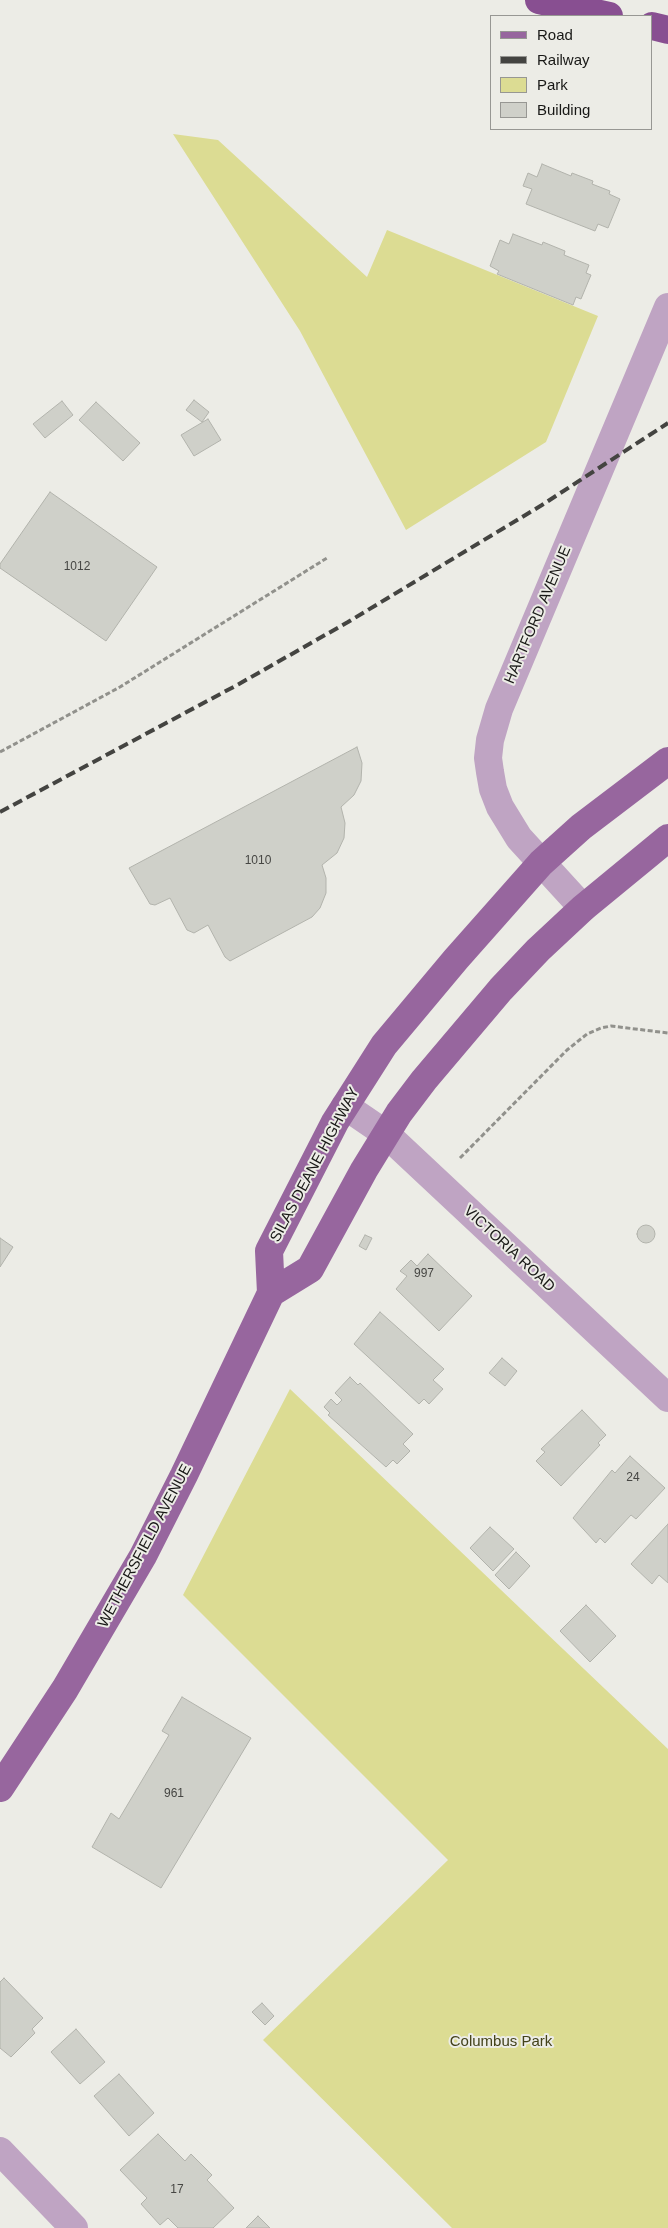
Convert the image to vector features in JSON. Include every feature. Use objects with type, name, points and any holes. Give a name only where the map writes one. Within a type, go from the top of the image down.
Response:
[{"type":"highway","points":[[539,0],[605,15]]},
{"type":"highway","points":[[653,26],[668,30]]},
{"type":"main road","name":"SILAS DEANE HIGHWAY","points":[[271,1293],[269,1251],[311,1166],[345,1106],[399,1026],[541,863],[581,827],[668,761]]},
{"type":"main road","points":[[271,1293],[310,1269],[364,1170],[386,1134],[416,1091],[482,1011],[538,950],[583,908],[668,838]]},
{"type":"main road","name":"WETHERSFIELD AVENUE","points":[[0,1788],[65,1689],[143,1556],[184,1476],[271,1293]]},
{"type":"street","name":"HARTFORD AVENUE","points":[[583,908],[541,863],[510,825],[493,789],[488,758],[493,726],[668,307]]},
{"type":"street","name":"VICTORIA ROAD","points":[[345,1106],[386,1134],[668,1398]]},
{"type":"street","points":[[0,2151],[74,2228]]},
{"type":"path","points":[[0,752],[120,687],[327,558]]},
{"type":"path","points":[[460,1158],[567,1050],[587,1034],[611,1026],[668,1033]]},
{"type":"green space","points":[[173,134],[218,140],[367,277],[387,230],[598,316],[546,442],[406,530],[300,331]]},
{"type":"green space","name":"Columbus Park","points":[[290,1389],[668,1749],[668,2228],[452,2228],[263,2040],[448,1860],[183,1595]]},
{"type":"building","points":[[542,164],[571,176],[572,173],[593,181],[592,184],[610,191],[609,194],[620,199],[608,228],[598,224],[595,231],[526,204],[532,189],[523,186],[528,173],[537,177]]},
{"type":"building","points":[[513,234],[542,245],[543,242],[565,251],[564,255],[589,265],[586,273],[591,275],[581,299],[576,297],[573,305],[497,274],[499,271],[490,266],[500,240],[509,244]]},
{"type":"building","points":[[194,400],[209,412],[202,422],[186,410]]},
{"type":"building","points":[[62,401],[73,415],[45,438],[33,424]]},
{"type":"building","points":[[96,402],[140,443],[123,461],[79,420]]},
{"type":"building","points":[[208,419],[221,440],[194,456],[181,435]]},
{"type":"building","points":[[50,492],[157,567],[106,641],[0,568],[0,564]]},
{"type":"building","points":[[357,747],[362,763],[361,781],[354,795],[341,807],[345,823],[344,838],[337,853],[322,865],[326,878],[326,893],[320,908],[312,917],[230,961],[225,957],[208,925],[194,933],[187,930],[170,898],[155,905],[150,904],[129,868]]},
{"type":"building","points":[[646,1225],[652,1228],[655,1234],[652,1240],[646,1243],[640,1240],[637,1234],[640,1228]]},
{"type":"building","points":[[365,1235],[372,1238],[366,1250],[359,1246]]},
{"type":"building","points":[[0,1238],[13,1247],[0,1267]]},
{"type":"building","points":[[428,1254],[472,1296],[439,1331],[396,1289],[407,1276],[400,1271],[411,1260],[417,1266]]},
{"type":"building","points":[[380,1312],[444,1369],[433,1380],[443,1389],[429,1404],[424,1399],[419,1404],[354,1344]]},
{"type":"building","points":[[502,1358],[517,1371],[505,1386],[489,1373]]},
{"type":"building","points":[[350,1377],[358,1385],[360,1383],[413,1434],[403,1444],[410,1451],[397,1464],[393,1460],[386,1467],[328,1415],[330,1413],[324,1407],[331,1399],[337,1405],[342,1400],[335,1393]]},
{"type":"building","points":[[582,1410],[606,1435],[598,1443],[600,1445],[561,1486],[536,1461],[545,1452],[541,1449]]},
{"type":"building","points":[[630,1456],[665,1488],[636,1519],[631,1515],[605,1543],[600,1538],[596,1543],[573,1518],[612,1470],[615,1473]]},
{"type":"building","points":[[668,1524],[668,1583],[659,1575],[652,1584],[631,1564]]},
{"type":"building","points":[[490,1527],[514,1549],[493,1571],[470,1548]]},
{"type":"building","points":[[516,1552],[530,1566],[509,1589],[495,1575]]},
{"type":"building","points":[[586,1605],[616,1636],[590,1662],[560,1631]]},
{"type":"building","points":[[182,1697],[251,1738],[161,1888],[92,1847],[111,1813],[119,1819],[169,1735],[162,1731]]},
{"type":"building","points":[[4,1978],[43,2018],[32,2029],[35,2033],[11,2057],[0,2048],[0,1982]]},
{"type":"building","points":[[262,2003],[274,2016],[265,2025],[252,2012]]},
{"type":"building","points":[[76,2029],[105,2062],[80,2084],[51,2052]]},
{"type":"building","points":[[119,2074],[154,2113],[129,2136],[94,2096]]},
{"type":"building","points":[[158,2134],[185,2161],[191,2154],[212,2175],[207,2180],[234,2208],[213,2228],[178,2228],[168,2218],[160,2225],[141,2204],[147,2198],[120,2170]]},
{"type":"building","points":[[258,2216],[270,2228],[246,2228]]},
{"type":"railway","points":[[0,812],[239,684],[348,622],[542,505],[668,423]]}]
